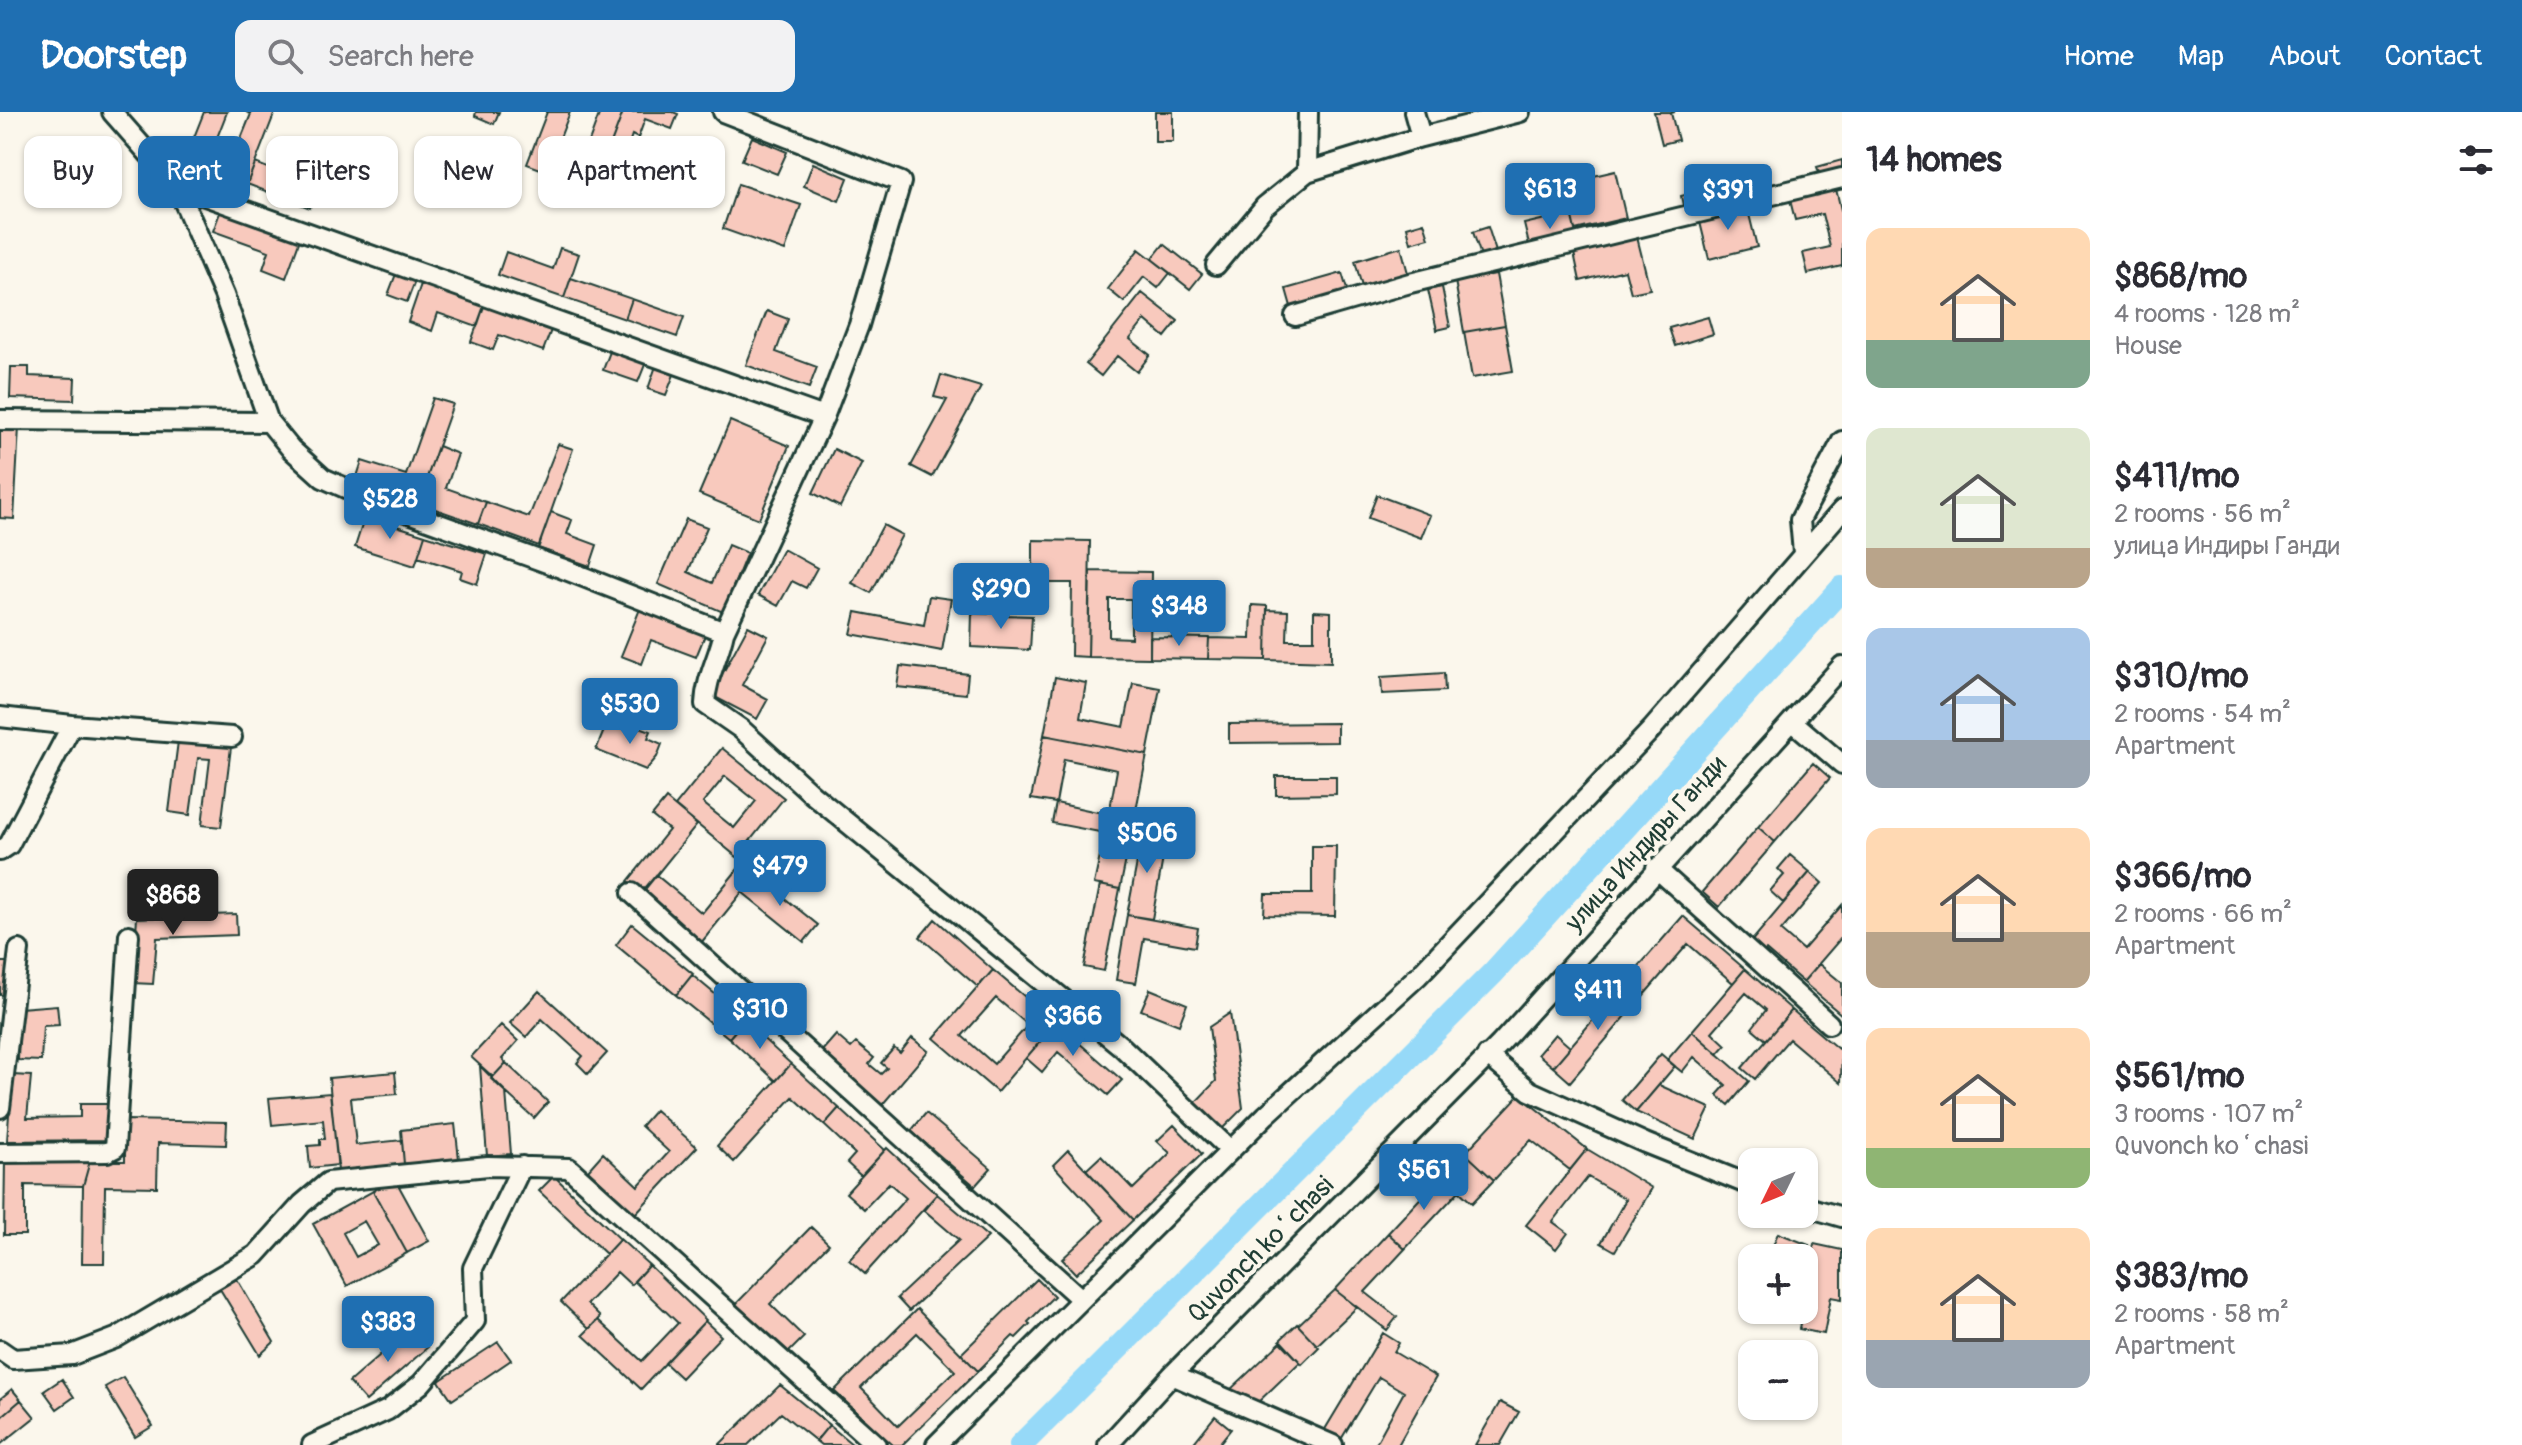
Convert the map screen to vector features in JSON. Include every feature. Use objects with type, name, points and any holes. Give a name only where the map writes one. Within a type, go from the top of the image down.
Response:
[{"type":"street","points":[[112,112],[138,142]]},
{"type":"street","points":[[723,112],[901,182],[859,325],[824,417],[724,632],[721,649],[706,686],[705,704],[741,729],[812,794],[1122,1047],[1230,1150]]},
{"type":"street","points":[[1307,172],[1308,112]]},
{"type":"street","points":[[1414,112],[1421,137]]},
{"type":"street","points":[[1216,265],[1265,206],[1307,172],[1421,137],[1520,112]]},
{"type":"street","points":[[1295,316],[1410,283],[1842,178]]},
{"type":"street","points":[[186,208],[224,295],[269,422],[291,449],[323,478],[370,499],[561,568],[724,632]]},
{"type":"street","points":[[239,208],[824,417]]},
{"type":"street","points":[[0,420],[269,422]]},
{"type":"street","points":[[1803,553],[1800,520],[1842,441]]},
{"type":"street","points":[[936,1445],[1230,1150],[1418,976],[1652,729],[1842,510]]},
{"type":"street","name":"улица Индиры Ганди","points":[[1487,1055],[1842,666]]},
{"type":"street","points":[[0,717],[232,737]]},
{"type":"street","points":[[1792,721],[1842,764]]},
{"type":"street","points":[[0,851],[9,845],[72,725]]},
{"type":"street","points":[[1656,868],[1829,1024]]},
{"type":"street","points":[[632,893],[1081,1299]]},
{"type":"street","points":[[0,1153],[107,1152],[115,1148],[129,935]]},
{"type":"street","points":[[0,1108],[19,950]]},
{"type":"street","points":[[1487,1055],[1530,1091],[1738,1180]]},
{"type":"street","name":"Quvonch koʻchasi","points":[[1108,1445],[1172,1375],[1487,1055]]},
{"type":"street","points":[[0,1350],[13,1359],[72,1355],[116,1338],[256,1255],[302,1204],[328,1182],[488,1166],[569,1168],[876,1445]]},
{"type":"street","points":[[312,1445],[388,1410],[421,1384],[475,1321],[473,1268],[522,1166]]},
{"type":"street","points":[[1818,1210],[1842,1217]]},
{"type":"street","points":[[1172,1375],[1333,1445]]},
{"type":"building","points":[[204,112],[227,112],[218,136],[194,136]]},
{"type":"building","points":[[246,112],[275,112],[250,176],[250,136],[242,136],[251,114]]},
{"type":"building","points":[[476,112],[499,112],[494,124],[475,116]]},
{"type":"building","points":[[547,112],[570,112],[561,136],[538,136],[538,168],[527,164]]},
{"type":"building","points":[[600,112],[623,112],[614,136],[591,136]]},
{"type":"building","points":[[623,112],[678,114],[672,129],[645,119],[639,136],[614,136]]},
{"type":"building","points":[[1155,112],[1173,112],[1173,142],[1155,142]]},
{"type":"building","points":[[1654,112],[1675,112],[1671,113],[1678,140],[1662,144]]},
{"type":"building","points":[[752,137],[787,152],[777,174],[742,160]]},
{"type":"building","points":[[1842,160],[1842,172],[1821,178],[1817,167]]},
{"type":"building","points":[[255,163],[266,167],[266,191],[250,185]]},
{"type":"building","points":[[813,163],[848,178],[839,201],[804,186]]},
{"type":"building","points":[[1615,171],[1626,218],[1575,230],[1564,183]]},
{"type":"building","points":[[738,184],[801,205],[785,251],[723,229]]},
{"type":"building","points":[[1835,185],[1842,214],[1842,266],[1808,274],[1803,253],[1830,247],[1822,214],[1795,220],[1789,196]]},
{"type":"building","points":[[1721,186],[1724,201],[1684,210],[1681,196]]},
{"type":"building","points":[[1747,206],[1757,247],[1709,259],[1699,218]]},
{"type":"building","points":[[221,210],[300,239],[286,278],[263,269],[269,251],[213,231]]},
{"type":"building","points":[[1571,213],[1577,238],[1530,249],[1524,224]]},
{"type":"building","points":[[1424,222],[1429,238],[1411,243],[1407,227]]},
{"type":"building","points":[[1488,227],[1498,258],[1483,262],[1473,232]]},
{"type":"building","points":[[1637,237],[1650,289],[1631,293],[1625,270],[1580,281],[1574,253]]},
{"type":"building","points":[[1164,244],[1202,274],[1190,289],[1152,259]]},
{"type":"building","points":[[1401,247],[1408,273],[1362,287],[1355,261]]},
{"type":"building","points":[[560,248],[579,254],[564,298],[498,275],[506,252],[553,269]]},
{"type":"building","points":[[1139,249],[1170,273],[1158,288],[1144,277],[1124,302],[1108,289]]},
{"type":"building","points":[[1481,271],[1482,276],[1496,274],[1505,325],[1464,332],[1454,275]]},
{"type":"building","points":[[1342,273],[1348,293],[1292,310],[1286,289]]},
{"type":"building","points":[[396,274],[415,281],[407,302],[388,295]]},
{"type":"building","points":[[571,278],[632,299],[625,319],[564,298]]},
{"type":"building","points":[[421,284],[484,306],[477,327],[438,313],[432,331],[408,322]]},
{"type":"building","points":[[1442,287],[1450,327],[1437,330],[1428,290]]},
{"type":"building","points":[[1142,293],[1178,321],[1165,337],[1145,320],[1130,339],[1150,355],[1137,372],[1117,356],[1101,376],[1086,364]]},
{"type":"building","points":[[632,299],[684,317],[677,337],[625,319]]},
{"type":"building","points":[[484,306],[551,330],[543,351],[499,335],[493,350],[471,342]]},
{"type":"building","points":[[767,311],[788,319],[776,352],[817,367],[809,388],[746,365]]},
{"type":"building","points":[[1708,317],[1713,334],[1675,346],[1669,328]]},
{"type":"building","points":[[1505,325],[1513,371],[1472,378],[1464,332]]},
{"type":"building","points":[[611,349],[646,362],[638,382],[603,370]]},
{"type":"building","points":[[656,366],[675,372],[666,395],[648,389]]},
{"type":"building","points":[[11,367],[29,367],[29,376],[75,378],[74,400],[10,398]]},
{"type":"building","points":[[941,375],[981,387],[932,477],[911,466],[947,400],[934,397]]},
{"type":"building","points":[[433,398],[453,404],[418,503],[355,483],[362,461],[406,475]]},
{"type":"building","points":[[730,421],[789,446],[759,519],[699,494]]},
{"type":"building","points":[[0,426],[19,427],[14,519],[0,518]]},
{"type":"building","points":[[558,444],[573,449],[539,546],[478,524],[486,502],[529,517]]},
{"type":"building","points":[[438,446],[458,454],[446,488],[486,502],[478,524],[418,503]]},
{"type":"building","points":[[834,449],[862,463],[840,507],[813,493]]},
{"type":"building","points":[[1377,495],[1430,515],[1421,538],[1368,518]]},
{"type":"building","points":[[551,512],[572,520],[567,534],[597,545],[590,566],[538,548]]},
{"type":"building","points":[[365,516],[425,535],[415,566],[355,547]]},
{"type":"building","points":[[686,519],[707,527],[688,572],[712,583],[728,545],[747,553],[723,612],[658,584]]},
{"type":"building","points":[[883,525],[902,535],[871,593],[852,583]]},
{"type":"building","points":[[425,535],[487,554],[477,584],[460,578],[462,571],[418,557]]},
{"type":"building","points":[[1033,540],[1090,541],[1088,657],[1071,656],[1072,583],[1033,583]]},
{"type":"building","points":[[783,549],[817,568],[806,588],[792,581],[778,606],[758,595]]},
{"type":"building","points":[[1090,571],[1151,572],[1150,658],[1088,657]],"holes":[[[1109,599],[1131,599],[1131,638],[1109,637]]]},
{"type":"building","points":[[929,596],[951,599],[942,651],[851,634],[856,612],[924,625]]},
{"type":"building","points":[[1252,605],[1267,606],[1266,660],[1208,659],[1209,638],[1251,639]]},
{"type":"building","points":[[989,608],[1004,609],[1003,615],[1032,616],[1030,650],[971,647],[972,613],[988,614]]},
{"type":"building","points":[[640,609],[705,635],[696,657],[651,640],[642,664],[621,656]]},
{"type":"building","points":[[1267,610],[1288,611],[1287,640],[1314,640],[1314,611],[1331,612],[1331,662],[1266,660]]},
{"type":"building","points":[[748,626],[768,636],[742,685],[768,699],[757,719],[711,695]]},
{"type":"building","points":[[1150,637],[1209,638],[1208,659],[1150,658]]},
{"type":"building","points":[[900,666],[968,674],[966,694],[897,687]]},
{"type":"building","points":[[1444,673],[1445,691],[1382,694],[1381,677]]},
{"type":"building","points":[[1055,677],[1086,683],[1080,718],[1124,727],[1133,683],[1160,688],[1147,755],[1044,735]]},
{"type":"building","points":[[607,723],[635,733],[637,726],[651,731],[648,738],[662,744],[657,757],[646,770],[596,750]]},
{"type":"building","points":[[1337,723],[1337,742],[1229,743],[1229,724]]},
{"type":"building","points":[[1044,735],[1147,755],[1134,820],[1109,814],[1117,770],[1064,759],[1056,803],[1031,799]]},
{"type":"building","points":[[178,741],[231,747],[221,827],[202,825],[210,759],[198,758],[190,815],[169,812]]},
{"type":"building","points":[[722,748],[784,798],[737,857],[675,806]],"holes":[[[725,776],[756,801],[734,828],[703,803]]]},
{"type":"building","points":[[1813,763],[1830,778],[1775,842],[1758,827]]},
{"type":"building","points":[[1276,776],[1336,776],[1336,794],[1276,795]]},
{"type":"building","points":[[666,799],[697,825],[642,893],[628,881],[669,830],[652,816]]},
{"type":"building","points":[[1056,803],[1134,820],[1120,889],[1094,884],[1105,833],[1052,823]]},
{"type":"building","points":[[1147,808],[1171,812],[1167,836],[1143,831]]},
{"type":"building","points":[[1758,827],[1775,842],[1719,907],[1702,892]]},
{"type":"building","points":[[1143,831],[1167,836],[1152,919],[1127,915]]},
{"type":"building","points":[[1312,846],[1336,846],[1335,916],[1264,915],[1265,894],[1312,894]]},
{"type":"building","points":[[1790,855],[1810,872],[1783,903],[1770,891],[1784,875],[1778,869]]},
{"type":"building","points":[[742,864],[756,875],[701,943],[640,894],[656,875],[702,913]]},
{"type":"building","points":[[1810,872],[1822,883],[1781,931],[1803,950],[1842,905],[1842,937],[1803,982],[1766,950],[1762,954],[1750,943]]},
{"type":"building","points":[[756,875],[818,925],[804,942],[742,892]]},
{"type":"building","points":[[1100,885],[1120,889],[1104,971],[1084,967]]},
{"type":"building","points":[[236,914],[237,935],[157,938],[153,984],[132,983],[137,918]]},
{"type":"building","points":[[1127,915],[1198,928],[1195,947],[1144,938],[1136,983],[1116,980]]},
{"type":"building","points":[[1683,916],[1745,969],[1733,983],[1688,944],[1643,996],[1626,981]]},
{"type":"building","points":[[935,919],[993,970],[978,987],[920,937]]},
{"type":"building","points":[[632,924],[693,974],[676,995],[616,945]]},
{"type":"building","points":[[0,962],[12,962],[10,995],[0,995]]},
{"type":"building","points":[[1819,964],[1842,983],[1842,1015],[1803,982]]},
{"type":"building","points":[[1745,969],[1792,1010],[1766,1040],[1752,1028],[1766,1010],[1746,993],[1712,1032],[1726,1045],[1718,1054],[1692,1031]]},
{"type":"building","points":[[993,970],[1056,1023],[997,1092],[934,1038]],"holes":[[[996,998],[1028,1025],[994,1064],[962,1036]]]},
{"type":"building","points":[[692,975],[745,1019],[729,1038],[676,995]]},
{"type":"building","points":[[1626,981],[1643,996],[1570,1082],[1553,1067]]},
{"type":"building","points":[[1150,989],[1187,1004],[1179,1025],[1141,1010]]},
{"type":"building","points":[[539,991],[607,1053],[588,1074],[577,1063],[583,1056],[542,1019],[526,1037],[510,1023]]},
{"type":"building","points":[[57,1005],[59,1025],[43,1026],[41,1061],[18,1060],[20,1008]]},
{"type":"building","points":[[1792,1010],[1838,1049],[1842,1045],[1841,1083],[1789,1039],[1755,1079],[1742,1068]]},
{"type":"building","points":[[1230,1013],[1243,1108],[1219,1132],[1192,1106],[1216,1081],[1209,1027]]},
{"type":"building","points":[[744,1021],[791,1064],[776,1081],[729,1038]]},
{"type":"building","points":[[1056,1023],[1122,1080],[1108,1095],[1058,1052],[1042,1072],[1026,1058]]},
{"type":"building","points":[[501,1025],[518,1041],[502,1059],[506,1063],[493,1077],[471,1057]]},
{"type":"building","points":[[1692,1031],[1749,1081],[1729,1105],[1717,1095],[1726,1085],[1694,1057],[1682,1072],[1667,1060]]},
{"type":"building","points":[[1555,1034],[1570,1047],[1553,1067],[1538,1054]]},
{"type":"building","points":[[836,1035],[851,1048],[856,1043],[874,1058],[869,1064],[881,1074],[887,1068],[881,1063],[894,1048],[900,1053],[912,1038],[928,1051],[882,1105],[821,1052]]},
{"type":"building","points":[[1661,1054],[1675,1066],[1636,1112],[1622,1100]]},
{"type":"building","points":[[506,1063],[548,1102],[534,1118],[491,1079]]},
{"type":"building","points":[[791,1064],[839,1108],[824,1125],[793,1097],[734,1162],[717,1146]]},
{"type":"building","points":[[480,1066],[506,1092],[511,1154],[487,1156]]},
{"type":"building","points":[[395,1072],[397,1094],[351,1098],[356,1145],[402,1140],[404,1164],[338,1171],[329,1078]]},
{"type":"building","points":[[12,1075],[31,1076],[27,1118],[80,1117],[80,1104],[110,1104],[111,1140],[7,1141]]},
{"type":"building","points":[[1659,1085],[1710,1108],[1695,1139],[1636,1112]]},
{"type":"building","points":[[330,1093],[338,1165],[310,1168],[308,1146],[320,1145],[320,1139],[325,1139],[323,1120],[272,1125],[269,1098]]},
{"type":"building","points":[[1519,1095],[1587,1149],[1570,1170],[1531,1140],[1494,1180],[1465,1153]]},
{"type":"building","points":[[839,1108],[885,1150],[861,1176],[847,1163],[855,1154],[824,1125]]},
{"type":"building","points":[[655,1110],[697,1147],[635,1214],[588,1170],[603,1153],[638,1186],[669,1152],[641,1126]]},
{"type":"building","points":[[926,1113],[991,1168],[975,1186],[911,1131]]},
{"type":"building","points":[[125,1120],[227,1122],[226,1145],[158,1143],[157,1187],[105,1186],[104,1263],[82,1263],[83,1186],[90,1161],[125,1161]]},
{"type":"building","points":[[455,1124],[459,1159],[404,1164],[401,1130]]},
{"type":"building","points":[[1174,1125],[1202,1154],[1133,1220],[1086,1170],[1101,1156],[1133,1189],[1170,1153],[1157,1141]]},
{"type":"building","points":[[887,1148],[937,1194],[865,1274],[849,1260],[906,1198],[889,1183],[864,1209],[846,1193]]},
{"type":"building","points":[[1587,1149],[1652,1188],[1615,1251],[1601,1243],[1626,1199],[1588,1177],[1553,1222],[1568,1233],[1556,1249],[1526,1225]]},
{"type":"building","points":[[1068,1150],[1133,1220],[1076,1274],[1062,1259],[1104,1220],[1053,1165]]},
{"type":"building","points":[[1465,1153],[1494,1180],[1472,1203],[1444,1177]]},
{"type":"building","points":[[5,1159],[90,1161],[83,1186],[25,1185],[25,1235],[4,1235]]},
{"type":"building","points":[[1442,1175],[1459,1191],[1405,1249],[1388,1233]]},
{"type":"building","points":[[554,1176],[620,1239],[606,1254],[539,1191]]},
{"type":"building","points":[[395,1179],[429,1241],[407,1253],[373,1191]]},
{"type":"building","points":[[373,1191],[407,1253],[347,1286],[313,1224]],"holes":[[[364,1221],[378,1245],[356,1257],[343,1233]]]},
{"type":"building","points":[[937,1194],[988,1237],[909,1311],[897,1298],[959,1240],[924,1210]]},
{"type":"building","points":[[811,1227],[829,1244],[770,1304],[804,1337],[783,1358],[771,1340],[735,1305]]},
{"type":"building","points":[[1388,1233],[1405,1249],[1365,1292],[1397,1317],[1387,1330],[1335,1290]]},
{"type":"building","points":[[1778,1233],[1806,1244],[1774,1244]]},
{"type":"building","points":[[620,1239],[649,1265],[631,1285],[617,1272],[587,1304],[600,1317],[589,1329],[561,1302]]},
{"type":"building","points":[[1818,1245],[1842,1250],[1842,1299],[1831,1297],[1824,1334],[1799,1329],[1800,1324],[1818,1324]]},
{"type":"building","points":[[649,1265],[706,1320],[641,1389],[583,1335],[598,1320],[642,1361],[678,1323],[634,1281]]},
{"type":"building","points":[[237,1279],[274,1342],[260,1355],[220,1289]]},
{"type":"building","points":[[1037,1279],[1054,1296],[1016,1338],[1013,1336],[978,1371],[961,1354]]},
{"type":"building","points":[[1335,1290],[1357,1307],[1317,1345],[1298,1325]]},
{"type":"building","points":[[917,1309],[978,1371],[902,1445],[893,1445],[834,1391]],"holes":[[[917,1333],[955,1371],[898,1426],[861,1388]]]},
{"type":"building","points":[[705,1321],[721,1336],[681,1378],[665,1363]]},
{"type":"building","points":[[1297,1324],[1319,1347],[1302,1364],[1280,1340]]},
{"type":"building","points":[[411,1328],[428,1347],[366,1401],[349,1382]]},
{"type":"building","points":[[1383,1333],[1399,1343],[1394,1352],[1436,1377],[1398,1445],[1375,1445],[1404,1392],[1379,1377],[1340,1441],[1324,1431]]},
{"type":"building","points":[[498,1342],[511,1360],[452,1400],[439,1381]]},
{"type":"building","points":[[1281,1342],[1300,1362],[1255,1405],[1230,1390]]},
{"type":"building","points":[[123,1377],[153,1426],[135,1437],[105,1387]]},
{"type":"building","points":[[62,1379],[74,1397],[57,1409],[44,1391]]},
{"type":"building","points":[[780,1385],[829,1425],[816,1441],[781,1413],[748,1445],[719,1445]]},
{"type":"building","points":[[12,1389],[21,1400],[0,1418],[0,1399]]},
{"type":"building","points":[[21,1400],[35,1417],[0,1445],[0,1418]]},
{"type":"building","points":[[1500,1402],[1519,1412],[1500,1445],[1475,1445]]},
{"type":"building","points":[[1215,1416],[1231,1429],[1218,1445],[1192,1445]]},
{"type":"building","points":[[829,1425],[853,1445],[821,1445],[816,1441]]},
{"type":"waterway","points":[[1021,1445],[1493,973],[1842,588]]}]
